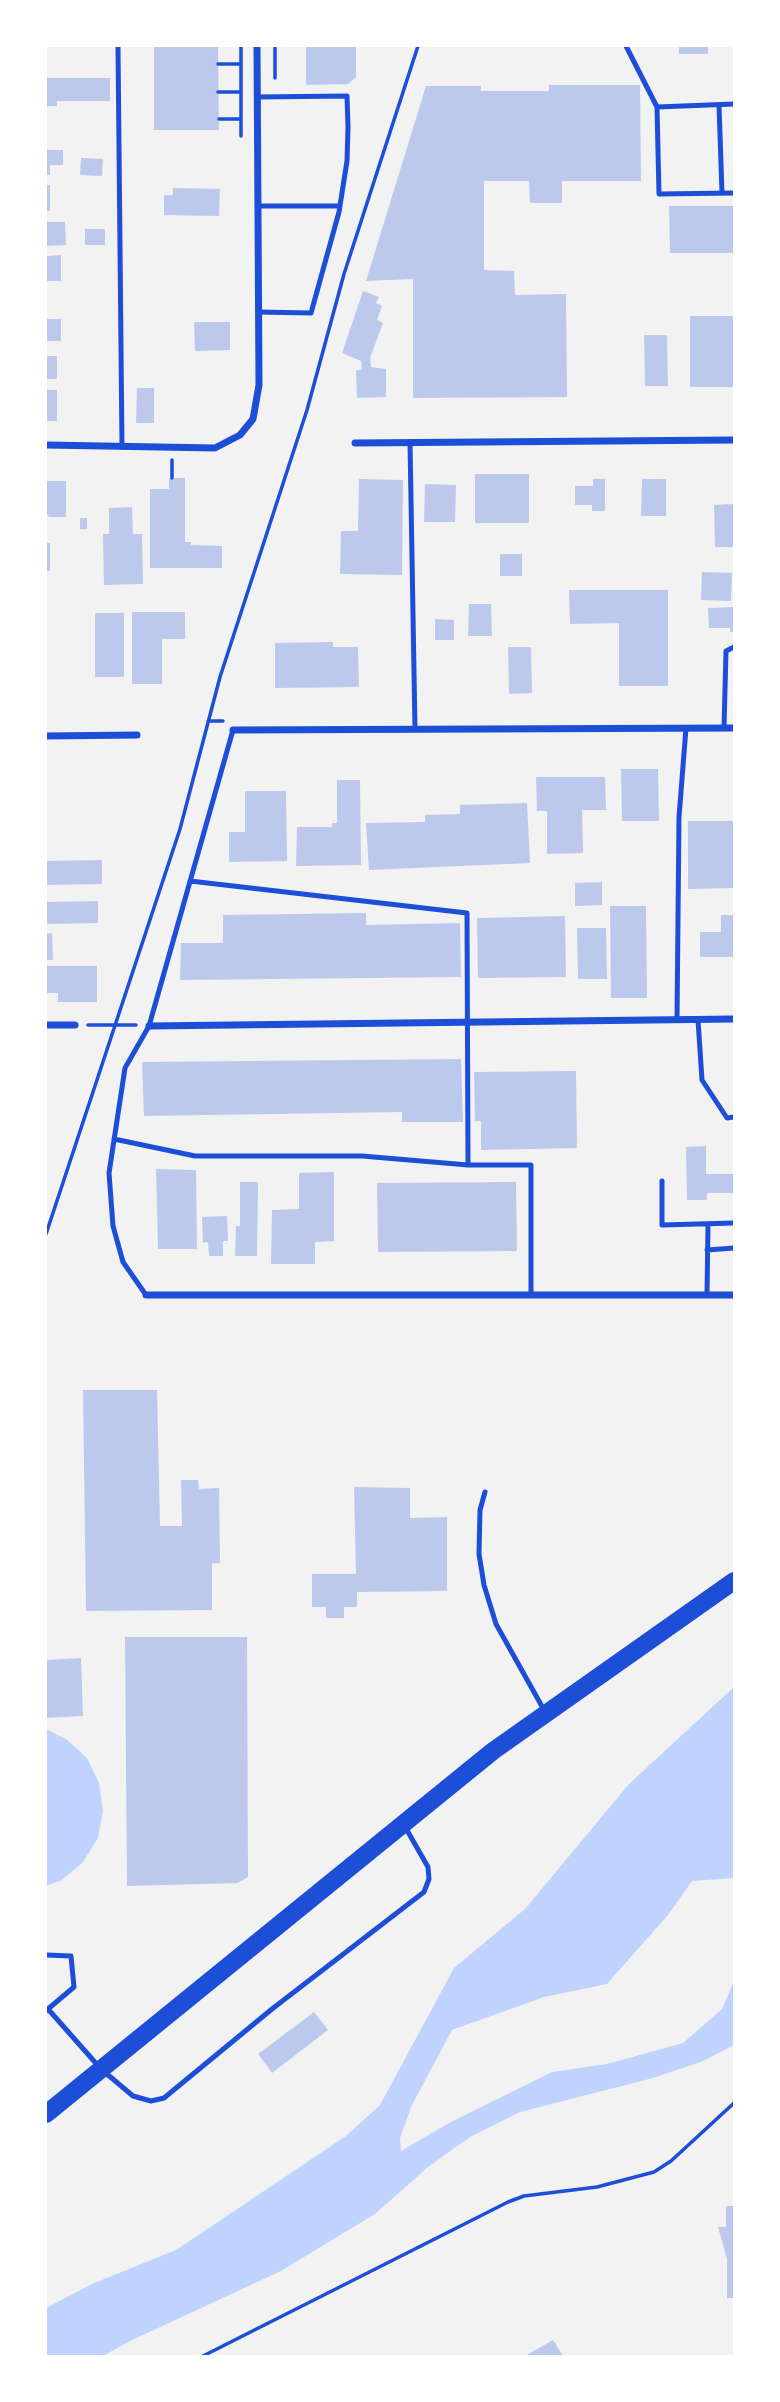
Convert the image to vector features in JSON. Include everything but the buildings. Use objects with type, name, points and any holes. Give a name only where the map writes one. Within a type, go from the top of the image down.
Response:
[{"type":"main road","points":[[46,2114],[403,1823],[545,1713],[734,1581]]},
{"type":"street","points":[[46,444],[215,448],[247,428],[257,402],[257,46]]},
{"type":"street","points":[[355,443],[734,440]]},
{"type":"street","points":[[233,730],[734,728]]},
{"type":"street","points":[[46,736],[137,735]]},
{"type":"street","points":[[149,1026],[734,1019]]},
{"type":"street","points":[[46,1025],[75,1025]]},
{"type":"street","points":[[146,1295],[734,1295]]},
{"type":"lane","points":[[118,46],[122,447]]},
{"type":"lane","points":[[626,46],[657,107],[659,194],[734,193]]},
{"type":"lane","points":[[257,97],[347,96],[347,161],[340,206],[310,313],[258,312]]},
{"type":"lane","points":[[657,107],[734,104]]},
{"type":"lane","points":[[719,105],[722,193]]},
{"type":"lane","points":[[258,206],[340,206]]},
{"type":"lane","points":[[410,442],[415,729]]},
{"type":"lane","points":[[724,728],[726,651],[734,648]]},
{"type":"lane","points":[[677,1020],[679,817],[686,728]]},
{"type":"lane","points":[[146,1295],[123,1262],[113,1226],[109,1173],[114,1139],[125,1068],[149,1026],[233,730]]},
{"type":"lane","points":[[190,881],[467,913],[468,1165]]},
{"type":"lane","points":[[698,1020],[702,1080],[727,1118],[734,1118]]},
{"type":"lane","points":[[114,1139],[195,1156],[362,1156],[468,1165],[531,1166],[531,1295]]},
{"type":"lane","points":[[662,1181],[662,1225],[734,1223]]},
{"type":"lane","points":[[707,1295],[708,1224]]},
{"type":"lane","points":[[707,1250],[734,1248]]},
{"type":"lane","points":[[485,1492],[480,1521],[479,1554],[484,1585],[500,1633],[545,1713]]},
{"type":"lane","points":[[46,1955],[71,1956],[74,1987],[47,2010],[102,2068],[133,2096],[151,2101],[164,2098],[272,2009],[424,1892],[429,1879],[428,1867],[403,1823]]},
{"type":"path","points":[[241,46],[241,135]]},
{"type":"path","points":[[275,46],[275,78]]},
{"type":"path","points":[[46,1234],[180,829],[219,677],[307,410],[344,274],[418,46]]},
{"type":"path","points":[[218,64],[241,64]]},
{"type":"path","points":[[218,92],[241,92]]},
{"type":"path","points":[[219,119],[241,119]]},
{"type":"path","points":[[172,460],[172,478]]},
{"type":"path","points":[[75,1025],[149,1026]]},
{"type":"path","points":[[203,2357],[508,2202],[524,2196],[608,2185],[654,2172],[671,2161],[734,2103]]},
{"type":"water","points":[[734,1687],[734,1878],[692,1881],[668,1915],[607,1984],[544,1997],[452,2030],[412,2105],[400,2138],[401,2151],[449,2123],[552,2072],[607,2064],[683,2043],[722,2009],[734,1981],[734,2045],[701,2062],[653,2078],[520,2112],[470,2137],[428,2167],[375,2214],[281,2271],[103,2356],[46,2356],[46,2308],[92,2284],[176,2250],[346,2136],[380,2105],[454,1968],[525,1909],[629,1784]]},
{"type":"water","points":[[46,1729],[66,1739],[87,1758],[99,1783],[103,1811],[98,1838],[83,1862],[62,1880],[46,1886]]}]
